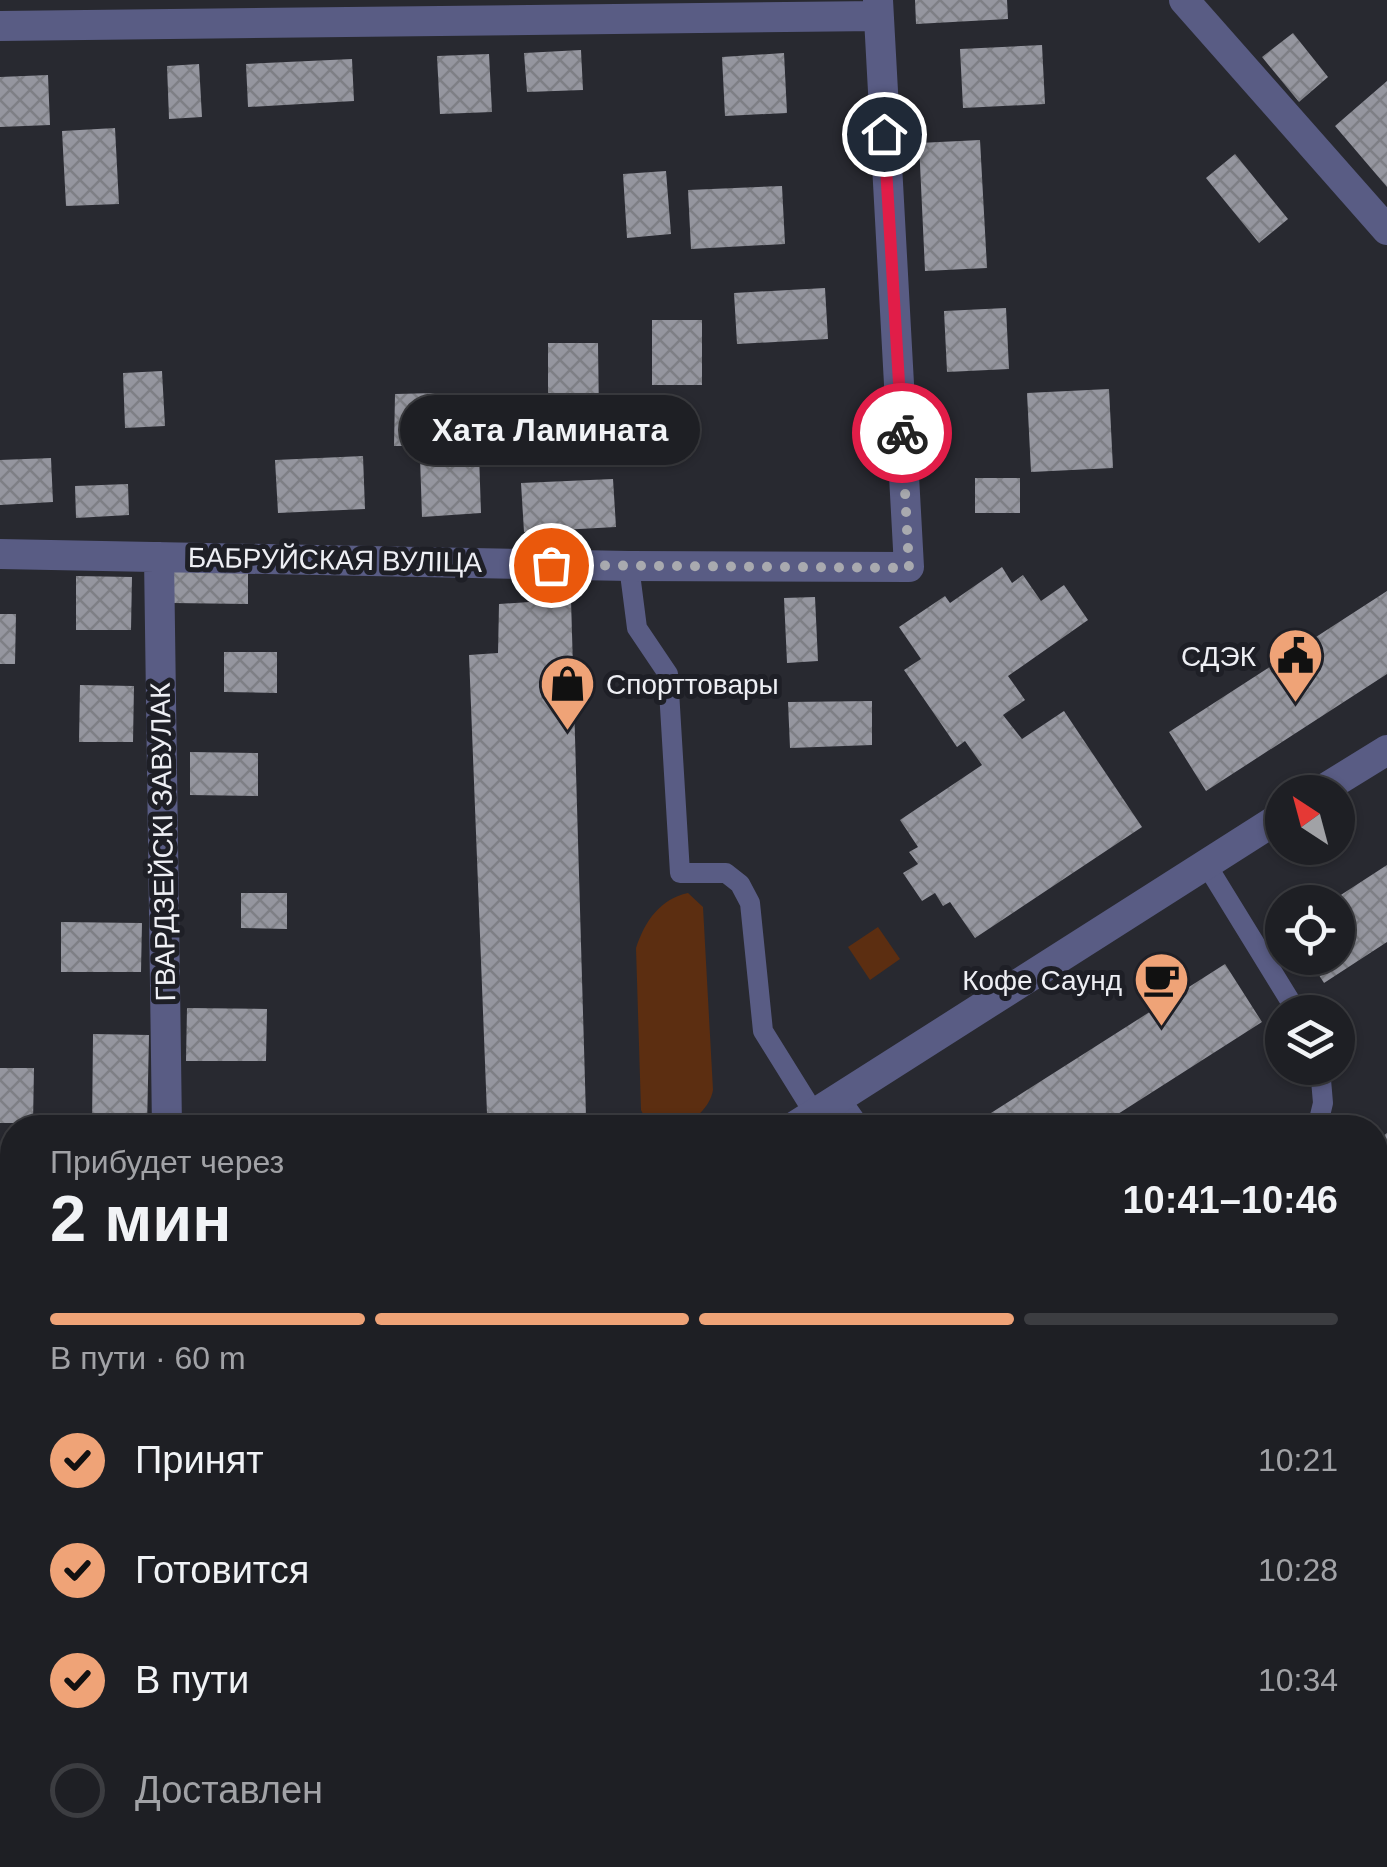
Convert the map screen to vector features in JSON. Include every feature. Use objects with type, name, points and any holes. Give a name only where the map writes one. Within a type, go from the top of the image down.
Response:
[{"type":"street","points":[[1184,0],[1387,230]]},
{"type":"street","points":[[0,26],[878,8]]},
{"type":"street","name":"БАБРУЙСКАЯ ВУЛІЦА","points":[[0,554],[909,568],[878,8]]},
{"type":"street","name":"ГВАРДЗЕЙСКІ ЗАВУЛАК","points":[[159,557],[167,1115]]},
{"type":"street","points":[[1347,775],[1387,750]]},
{"type":"street","points":[[815,1113],[1265,827]]},
{"type":"lane","points":[[629,566],[637,628],[668,674],[680,872],[726,872],[740,884],[750,904],[763,1031],[815,1113]]},
{"type":"lane","points":[[1206,864],[1287,995]]},
{"type":"lane","points":[[1320,1115],[1321,1085]]},
{"type":"shaded area","points":[[688,893],[703,907],[713,1090],[698,1115],[644,1115],[636,948],[655,913]]},
{"type":"shaded area","points":[[878,927],[900,959],[870,980],[848,947]]},
{"type":"building","points":[[915,0],[1007,0],[1008,19],[916,24]]},
{"type":"building","points":[[1293,33],[1328,77],[1299,102],[1262,57]]},
{"type":"building","points":[[1042,45],[1045,104],[963,108],[960,49]]},
{"type":"building","points":[[581,50],[583,90],[527,92],[524,53]]},
{"type":"building","points":[[784,53],[787,113],[725,116],[722,57]]},
{"type":"building","points":[[489,54],[492,112],[440,114],[437,56]]},
{"type":"building","points":[[352,59],[354,101],[248,107],[246,64]]},
{"type":"building","points":[[199,64],[202,117],[169,119],[167,66]]},
{"type":"building","points":[[48,75],[50,125],[0,127],[0,77]]},
{"type":"building","points":[[1387,81],[1387,187],[1335,126]]},
{"type":"building","points":[[115,128],[119,204],[66,206],[62,131]]},
{"type":"building","points":[[980,140],[987,268],[925,271],[919,143]]},
{"type":"building","points":[[1235,154],[1288,219],[1259,243],[1206,178]]},
{"type":"building","points":[[666,171],[671,234],[627,238],[623,174]]},
{"type":"building","points":[[782,186],[785,244],[691,249],[688,190]]},
{"type":"building","points":[[825,288],[828,339],[737,344],[734,293]]},
{"type":"building","points":[[1006,308],[1009,369],[947,372],[944,311]]},
{"type":"building","points":[[652,320],[702,320],[702,385],[652,385]]},
{"type":"building","points":[[548,343],[598,343],[599,417],[548,418]]},
{"type":"building","points":[[162,371],[165,426],[125,428],[123,373]]},
{"type":"building","points":[[1109,389],[1113,468],[1031,472],[1027,393]]},
{"type":"building","points":[[435,393],[436,446],[394,446],[395,394]]},
{"type":"building","points":[[479,454],[481,513],[422,517],[420,457]]},
{"type":"building","points":[[363,456],[365,509],[278,513],[275,460]]},
{"type":"building","points":[[51,458],[53,502],[0,505],[0,460]]},
{"type":"building","points":[[975,478],[1020,478],[1020,513],[975,513]]},
{"type":"building","points":[[613,479],[616,527],[524,532],[521,483]]},
{"type":"building","points":[[128,484],[129,515],[76,518],[75,486]]},
{"type":"building","points":[[1002,567],[1012,583],[1023,575],[1041,601],[1064,585],[1088,620],[1008,676],[1025,700],[1003,715],[1022,739],[1064,711],[1142,827],[975,938],[950,902],[943,906],[935,893],[922,901],[903,873],[918,864],[909,852],[918,847],[900,820],[982,765],[965,741],[957,747],[904,670],[921,659],[899,627],[945,596],[950,603]]},
{"type":"building","points":[[172,568],[248,569],[248,604],[172,603]]},
{"type":"building","points":[[76,576],[132,577],[131,630],[76,630]]},
{"type":"building","points":[[1387,591],[1387,674],[1206,791],[1169,732]]},
{"type":"building","points":[[815,597],[818,661],[787,663],[784,598]]},
{"type":"building","points":[[571,599],[586,1115],[486,1115],[469,655],[498,653],[499,604]]},
{"type":"building","points":[[0,614],[16,614],[15,664],[0,664]]},
{"type":"building","points":[[224,652],[277,652],[277,693],[224,692]]},
{"type":"building","points":[[80,685],[134,686],[133,742],[79,742]]},
{"type":"building","points":[[872,701],[872,745],[790,748],[788,702]]},
{"type":"building","points":[[190,752],[258,753],[258,796],[190,795]]},
{"type":"building","points":[[1387,865],[1387,942],[1355,963],[1355,886]]},
{"type":"building","points":[[241,893],[287,893],[287,929],[241,928]]},
{"type":"building","points":[[61,922],[142,923],[141,972],[61,972]]},
{"type":"building","points":[[1225,964],[1262,1022],[1116,1115],[988,1115]]},
{"type":"building","points":[[1319,975],[1336,975],[1324,983]]},
{"type":"building","points":[[187,1008],[267,1009],[266,1061],[186,1061]]},
{"type":"building","points":[[93,1034],[149,1035],[147,1115],[92,1115]]},
{"type":"building","points":[[0,1068],[34,1068],[33,1115],[0,1115]]},
{"type":"way so far","points":[[551,565],[909,568],[902,433]]},
{"type":"place","name":"Хата Ламината","points":[[551,565]]},
{"type":"place","name":"СДЭК","points":[[1295,705]]},
{"type":"place","name":"Спорттовары","points":[[567,733]]},
{"type":"place","name":"Кофе Саунд","points":[[1161,1029]]},
{"type":"route","points":[[884,134],[902,433]]}]
